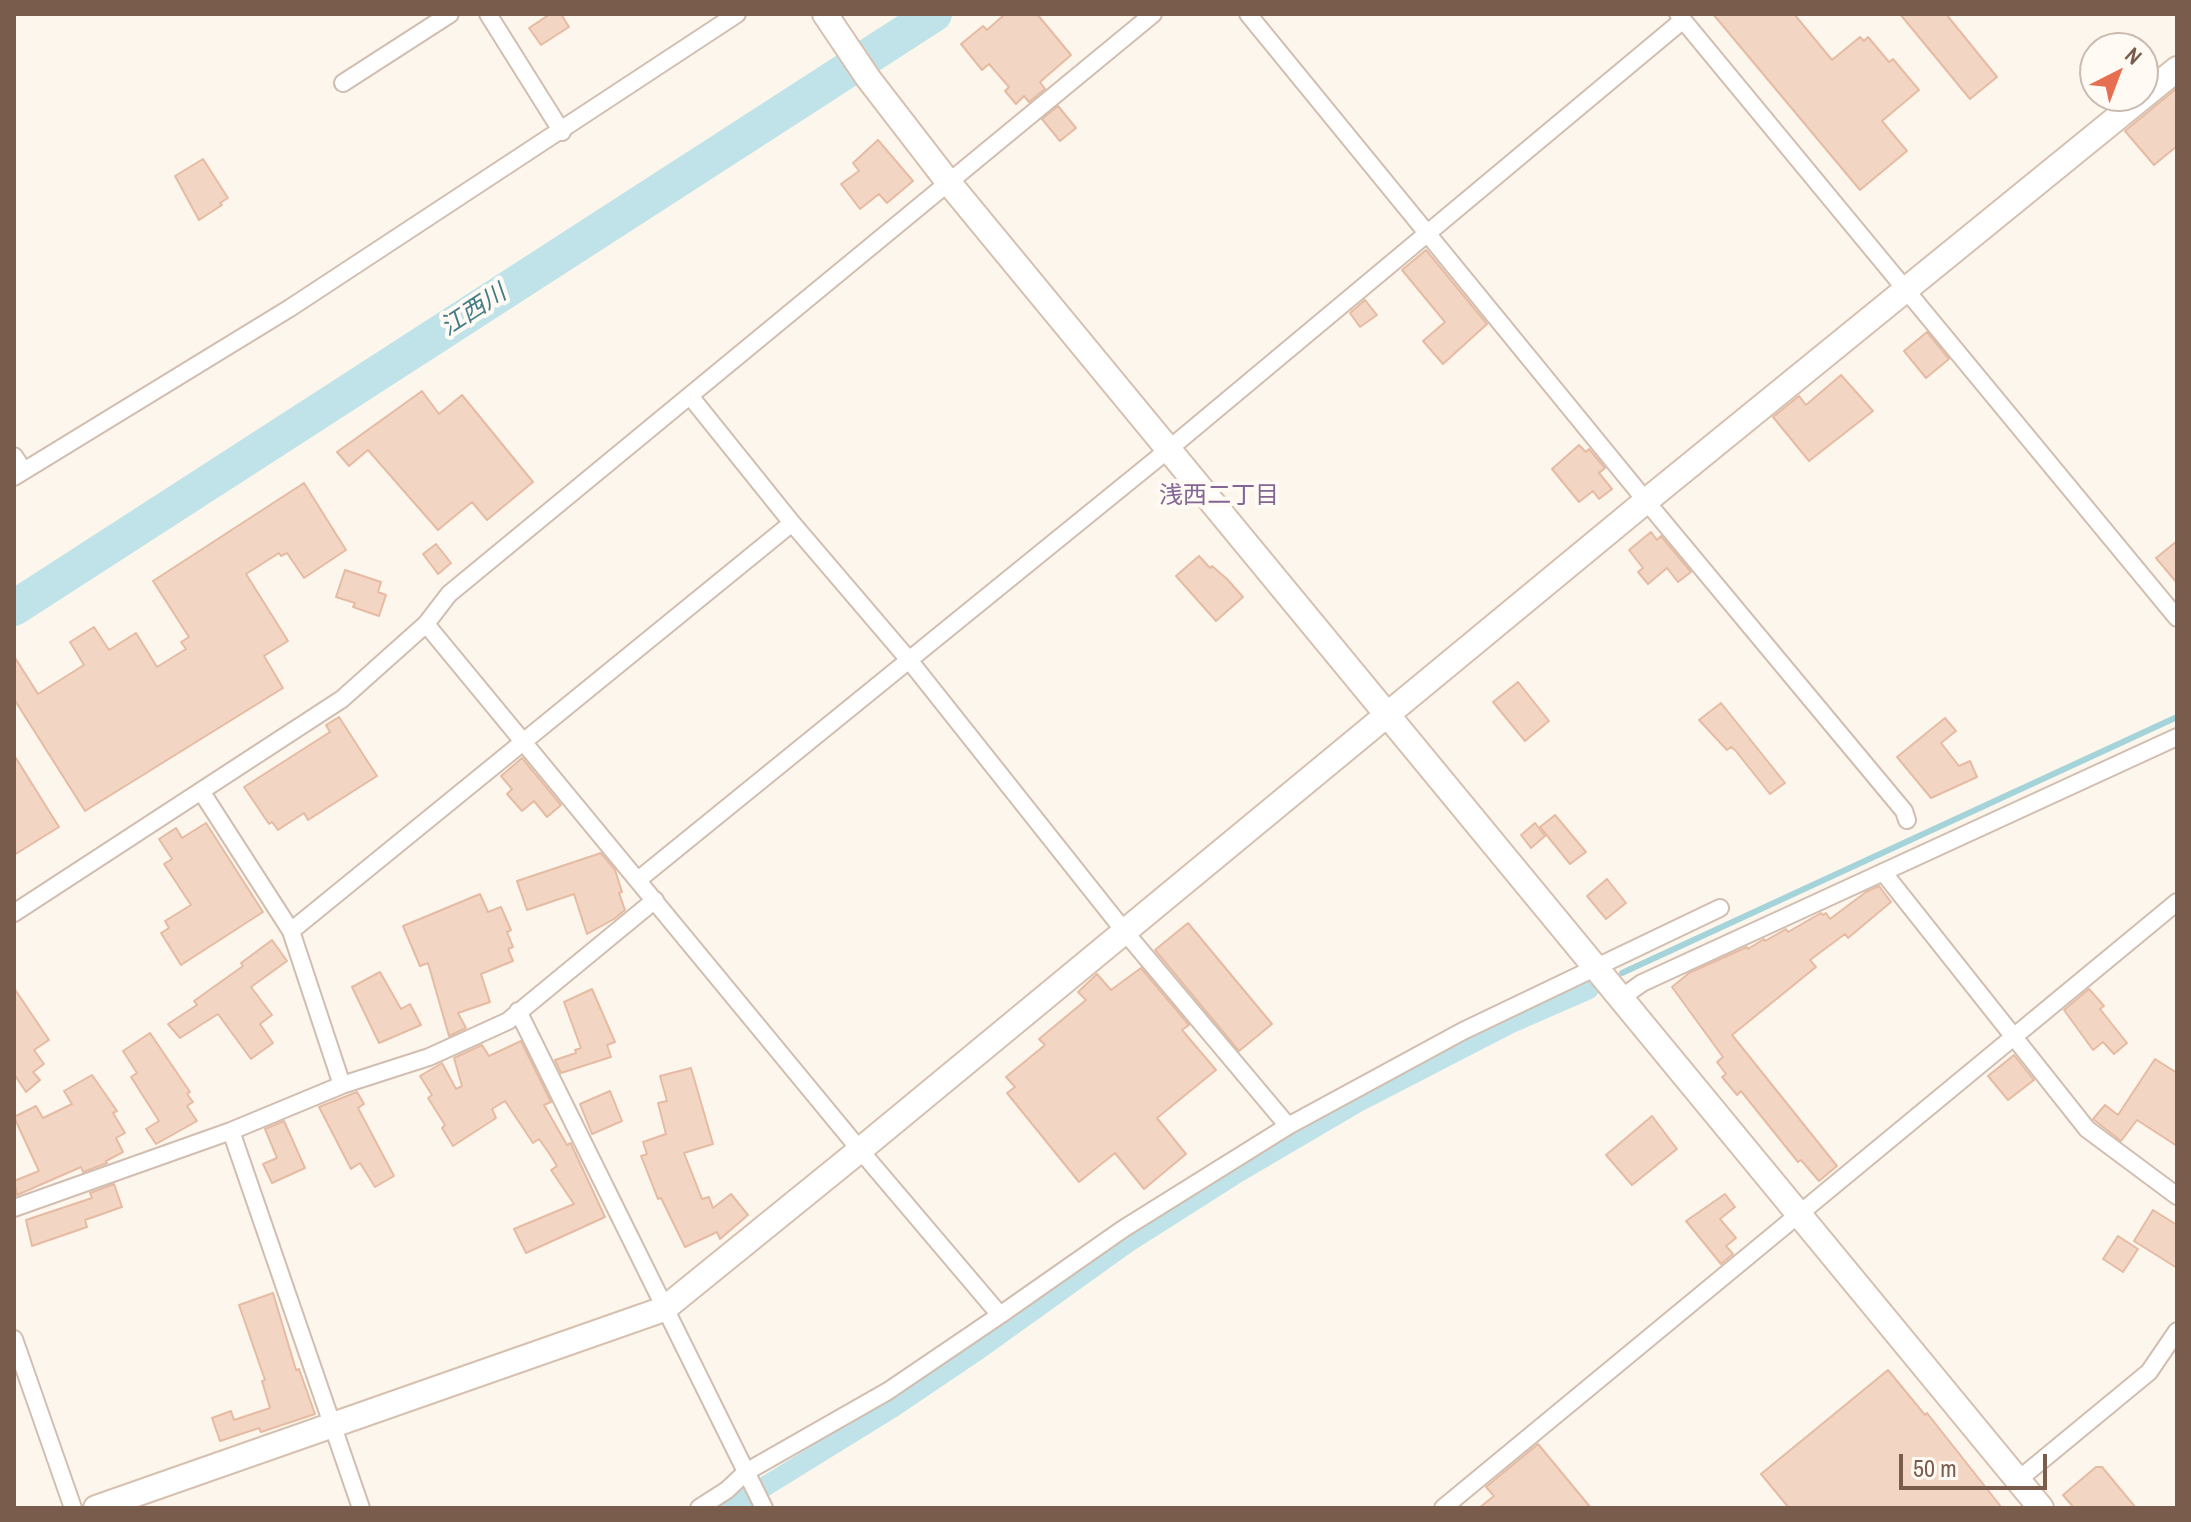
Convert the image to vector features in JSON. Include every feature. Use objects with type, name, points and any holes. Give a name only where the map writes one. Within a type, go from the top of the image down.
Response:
[{"type":"street","points":[[343,83],[450,14]]},
{"type":"street","points":[[488,14],[562,132]]},
{"type":"street","points":[[14,456],[19,474],[290,308],[562,132],[737,14]]},
{"type":"street","points":[[825,14],[868,78],[949,183],[2041,1508]]},
{"type":"street","points":[[14,913],[342,699],[426,624],[449,594],[1153,14]]},
{"type":"street","points":[[1248,14],[1904,811],[1907,820]]},
{"type":"street","points":[[638,880],[1169,449],[1428,234],[1681,17],[2177,618]]},
{"type":"street","points":[[96,1508],[664,1309],[1646,501],[2174,77]]},
{"type":"street","points":[[690,396],[792,523],[909,660],[1125,932],[1288,1126]]},
{"type":"street","points":[[291,931],[792,523]]},
{"type":"street","points":[[426,624],[1000,1315]]},
{"type":"street","points":[[1621,998],[1642,983],[2177,737]]},
{"type":"street","points":[[201,791],[291,931],[342,1085]]},
{"type":"street","points":[[1883,872],[2087,1129],[2177,1196]]},
{"type":"street","points":[[14,1208],[231,1131],[342,1085],[429,1057],[508,1021],[655,900]]},
{"type":"street","points":[[1443,1508],[2177,902]]},
{"type":"street","points":[[699,1508],[747,1472],[888,1391],[1123,1229],[1288,1126],[1463,1031],[1720,908]]},
{"type":"street","points":[[518,1011],[764,1508]]},
{"type":"street","points":[[231,1131],[361,1508]]},
{"type":"street","points":[[2018,1480],[2149,1372],[2177,1331]]},
{"type":"street","points":[[14,1339],[73,1508]]},
{"type":"building","points":[[550,14],[561,14],[569,27],[541,45],[529,28]]},
{"type":"building","points":[[1005,14],[1037,14],[1071,55],[1040,82],[1045,89],[1029,102],[1024,96],[1016,104],[1005,91],[1009,87],[989,64],[982,70],[961,44],[983,26],[987,30]]},
{"type":"building","points":[[1713,14],[1794,14],[1832,60],[1860,37],[1864,41],[1868,37],[1889,62],[1893,59],[1919,90],[1882,121],[1907,151],[1860,190]]},
{"type":"building","points":[[1900,14],[1946,14],[1997,77],[1970,99]]},
{"type":"building","points":[[2177,88],[2177,146],[2154,165],[2125,131],[2148,112],[2159,112],[2159,103]]},
{"type":"building","points":[[1058,106],[1076,128],[1060,141],[1042,119]]},
{"type":"building","points":[[878,140],[913,181],[887,203],[879,194],[860,209],[841,184],[859,171],[853,163]]},
{"type":"building","points":[[203,159],[228,198],[199,220],[175,176]]},
{"type":"building","points":[[1426,250],[1487,324],[1443,364],[1423,341],[1445,322],[1402,270]]},
{"type":"building","points":[[1365,300],[1377,315],[1360,327],[1350,313]]},
{"type":"building","points":[[1927,332],[1949,359],[1926,378],[1904,351]]},
{"type":"building","points":[[1841,375],[1873,411],[1809,461],[1773,417],[1799,396],[1806,405]]},
{"type":"building","points":[[422,391],[439,414],[462,395],[533,482],[487,520],[472,502],[438,530],[368,450],[349,466],[337,452]]},
{"type":"building","points":[[1579,445],[1586,452],[1589,449],[1605,468],[1599,473],[1612,489],[1599,499],[1593,491],[1579,502],[1552,469]]},
{"type":"building","points":[[304,483],[346,550],[304,578],[287,553],[281,556],[279,553],[246,574],[288,641],[264,656],[283,688],[85,811],[14,699],[14,656],[38,694],[84,665],[70,642],[94,627],[109,650],[136,633],[157,667],[186,649],[181,642],[189,637],[153,581]]},
{"type":"building","points":[[1651,532],[1657,540],[1661,536],[1691,572],[1678,582],[1667,568],[1648,584],[1638,572],[1643,568],[1629,550]]},
{"type":"building","points":[[2177,541],[2177,583],[2156,558]]},
{"type":"building","points":[[436,544],[451,563],[438,574],[423,554]]},
{"type":"building","points":[[1199,556],[1243,597],[1216,621],[1176,576]]},
{"type":"building","points":[[345,570],[381,582],[378,592],[386,595],[379,616],[336,597]]},
{"type":"building","points":[[1518,682],[1549,721],[1525,741],[1493,702]]},
{"type":"building","points":[[1721,703],[1785,783],[1770,794],[1735,750],[1731,747],[1727,750],[1699,720]]},
{"type":"building","points":[[339,717],[377,776],[308,820],[304,813],[278,830],[272,822],[269,824],[244,787],[330,732],[326,725]]},
{"type":"building","points":[[1945,718],[1956,731],[1941,743],[1959,766],[1970,761],[1977,777],[1931,798],[1897,757]]},
{"type":"building","points":[[14,755],[59,827],[14,855]]},
{"type":"building","points":[[522,758],[561,805],[547,817],[534,801],[522,811],[507,794],[512,789],[501,776]]},
{"type":"building","points":[[1555,815],[1586,852],[1570,864],[1540,827]]},
{"type":"building","points":[[206,823],[263,912],[181,965],[161,933],[169,928],[165,921],[191,905],[164,864],[172,859],[159,839],[176,828],[182,838]]},
{"type":"building","points":[[1535,823],[1545,836],[1531,848],[1521,835]]},
{"type":"building","points":[[601,853],[615,870],[622,892],[619,893],[625,910],[614,919],[587,934],[574,894],[527,910],[517,881]]},
{"type":"building","points":[[1607,879],[1626,903],[1606,919],[1587,896]]},
{"type":"building","points":[[1879,886],[1891,902],[1848,938],[1845,934],[1810,960],[1816,967],[1732,1035],[1837,1166],[1819,1181],[1801,1160],[1798,1162],[1741,1091],[1737,1095],[1722,1077],[1726,1074],[1717,1062],[1723,1057],[1672,987],[1689,973],[1748,949],[1786,929],[1788,932],[1821,913],[1826,913],[1830,919]]},
{"type":"building","points":[[480,894],[488,912],[501,907],[511,930],[507,932],[513,947],[508,949],[513,961],[481,974],[490,1002],[458,1013],[466,1028],[449,1036],[428,963],[420,966],[403,926]]},
{"type":"building","points":[[1188,923],[1272,1024],[1239,1051],[1155,950]]},
{"type":"building","points":[[272,940],[287,961],[251,987],[272,1015],[260,1024],[273,1043],[251,1059],[218,1014],[180,1038],[168,1024],[197,1005],[194,1001],[243,966],[241,963]]},
{"type":"building","points":[[1141,968],[1189,1025],[1182,1030],[1216,1070],[1157,1118],[1186,1154],[1144,1189],[1115,1153],[1079,1182],[1007,1093],[1015,1087],[1006,1077],[1045,1045],[1039,1039],[1086,1000],[1078,992],[1097,974],[1111,990]]},
{"type":"building","points":[[380,972],[401,1009],[410,1004],[421,1025],[379,1043],[352,987]]},
{"type":"building","points":[[14,988],[49,1040],[34,1050],[44,1064],[33,1072],[40,1080],[26,1092],[14,1074]]},
{"type":"building","points":[[592,989],[615,1042],[607,1045],[611,1057],[561,1073],[555,1060],[576,1053],[575,1050],[581,1048],[564,1002]]},
{"type":"building","points":[[2089,989],[2104,1006],[2100,1009],[2127,1043],[2114,1054],[2103,1042],[2093,1050],[2064,1010]]},
{"type":"building","points":[[150,1033],[190,1092],[187,1094],[193,1102],[187,1106],[197,1121],[156,1144],[146,1129],[159,1121],[131,1077],[137,1073],[123,1051]]},
{"type":"building","points":[[521,1041],[551,1102],[544,1105],[567,1145],[571,1143],[605,1217],[526,1253],[514,1229],[574,1204],[551,1170],[557,1166],[539,1139],[533,1143],[505,1101],[492,1109],[496,1118],[453,1146],[442,1128],[445,1125],[428,1098],[432,1095],[420,1076],[442,1063],[456,1089],[462,1086],[454,1058],[482,1045],[489,1056]]},
{"type":"building","points":[[2014,1055],[2034,1080],[2008,1100],[1988,1076]]},
{"type":"building","points":[[2155,1059],[2177,1073],[2177,1146],[2137,1120],[2121,1141],[2093,1119],[2105,1105],[2118,1115]]},
{"type":"building","points":[[691,1068],[713,1144],[684,1153],[702,1199],[709,1197],[713,1208],[731,1194],[748,1215],[720,1239],[717,1232],[685,1247],[661,1198],[658,1199],[641,1156],[647,1154],[643,1142],[666,1134],[658,1103],[667,1101],[660,1076]]},
{"type":"building","points":[[92,1075],[117,1111],[113,1113],[125,1133],[116,1138],[123,1152],[107,1163],[83,1172],[81,1167],[17,1195],[14,1181],[39,1171],[14,1117],[36,1106],[43,1118],[72,1104],[64,1091]]},
{"type":"building","points":[[610,1091],[622,1121],[592,1134],[580,1104]]},
{"type":"building","points":[[357,1092],[364,1104],[358,1108],[394,1176],[375,1187],[360,1163],[351,1169],[319,1107]]},
{"type":"building","points":[[1652,1116],[1677,1149],[1632,1185],[1606,1155]]},
{"type":"building","points":[[284,1121],[305,1168],[272,1183],[263,1164],[277,1158],[265,1129]]},
{"type":"building","points":[[114,1184],[122,1207],[85,1220],[87,1227],[32,1246],[26,1220],[92,1198],[90,1193]]},
{"type":"building","points":[[1725,1194],[1735,1207],[1720,1219],[1736,1238],[1726,1246],[1733,1254],[1721,1264],[1686,1221]]},
{"type":"building","points":[[2153,1210],[2177,1225],[2177,1268],[2134,1241]]},
{"type":"building","points":[[2118,1236],[2138,1249],[2123,1272],[2103,1259]]},
{"type":"building","points":[[273,1293],[296,1370],[299,1369],[315,1414],[261,1432],[259,1428],[220,1441],[212,1418],[231,1411],[234,1420],[270,1408],[262,1381],[265,1380],[239,1305]]},
{"type":"building","points":[[1888,1370],[1925,1415],[1927,1413],[2002,1508],[1789,1508],[1761,1474]]},
{"type":"building","points":[[1538,1444],[1591,1508],[1479,1508],[1494,1496],[1486,1487]]},
{"type":"building","points":[[2096,1467],[2102,1467],[2136,1508],[2074,1508],[2063,1495]]},
{"type":"waterway","name":"江西川","points":[[14,608],[934,14]]},
{"type":"waterway","points":[[1622,973],[2177,717]]},
{"type":"waterway","points":[[730,1508],[892,1408],[1127,1243],[1234,1175],[1360,1101],[1509,1024],[1589,989]]},
{"type":"district","name":"浅西二丁目","points":[[1219,497]]}]
